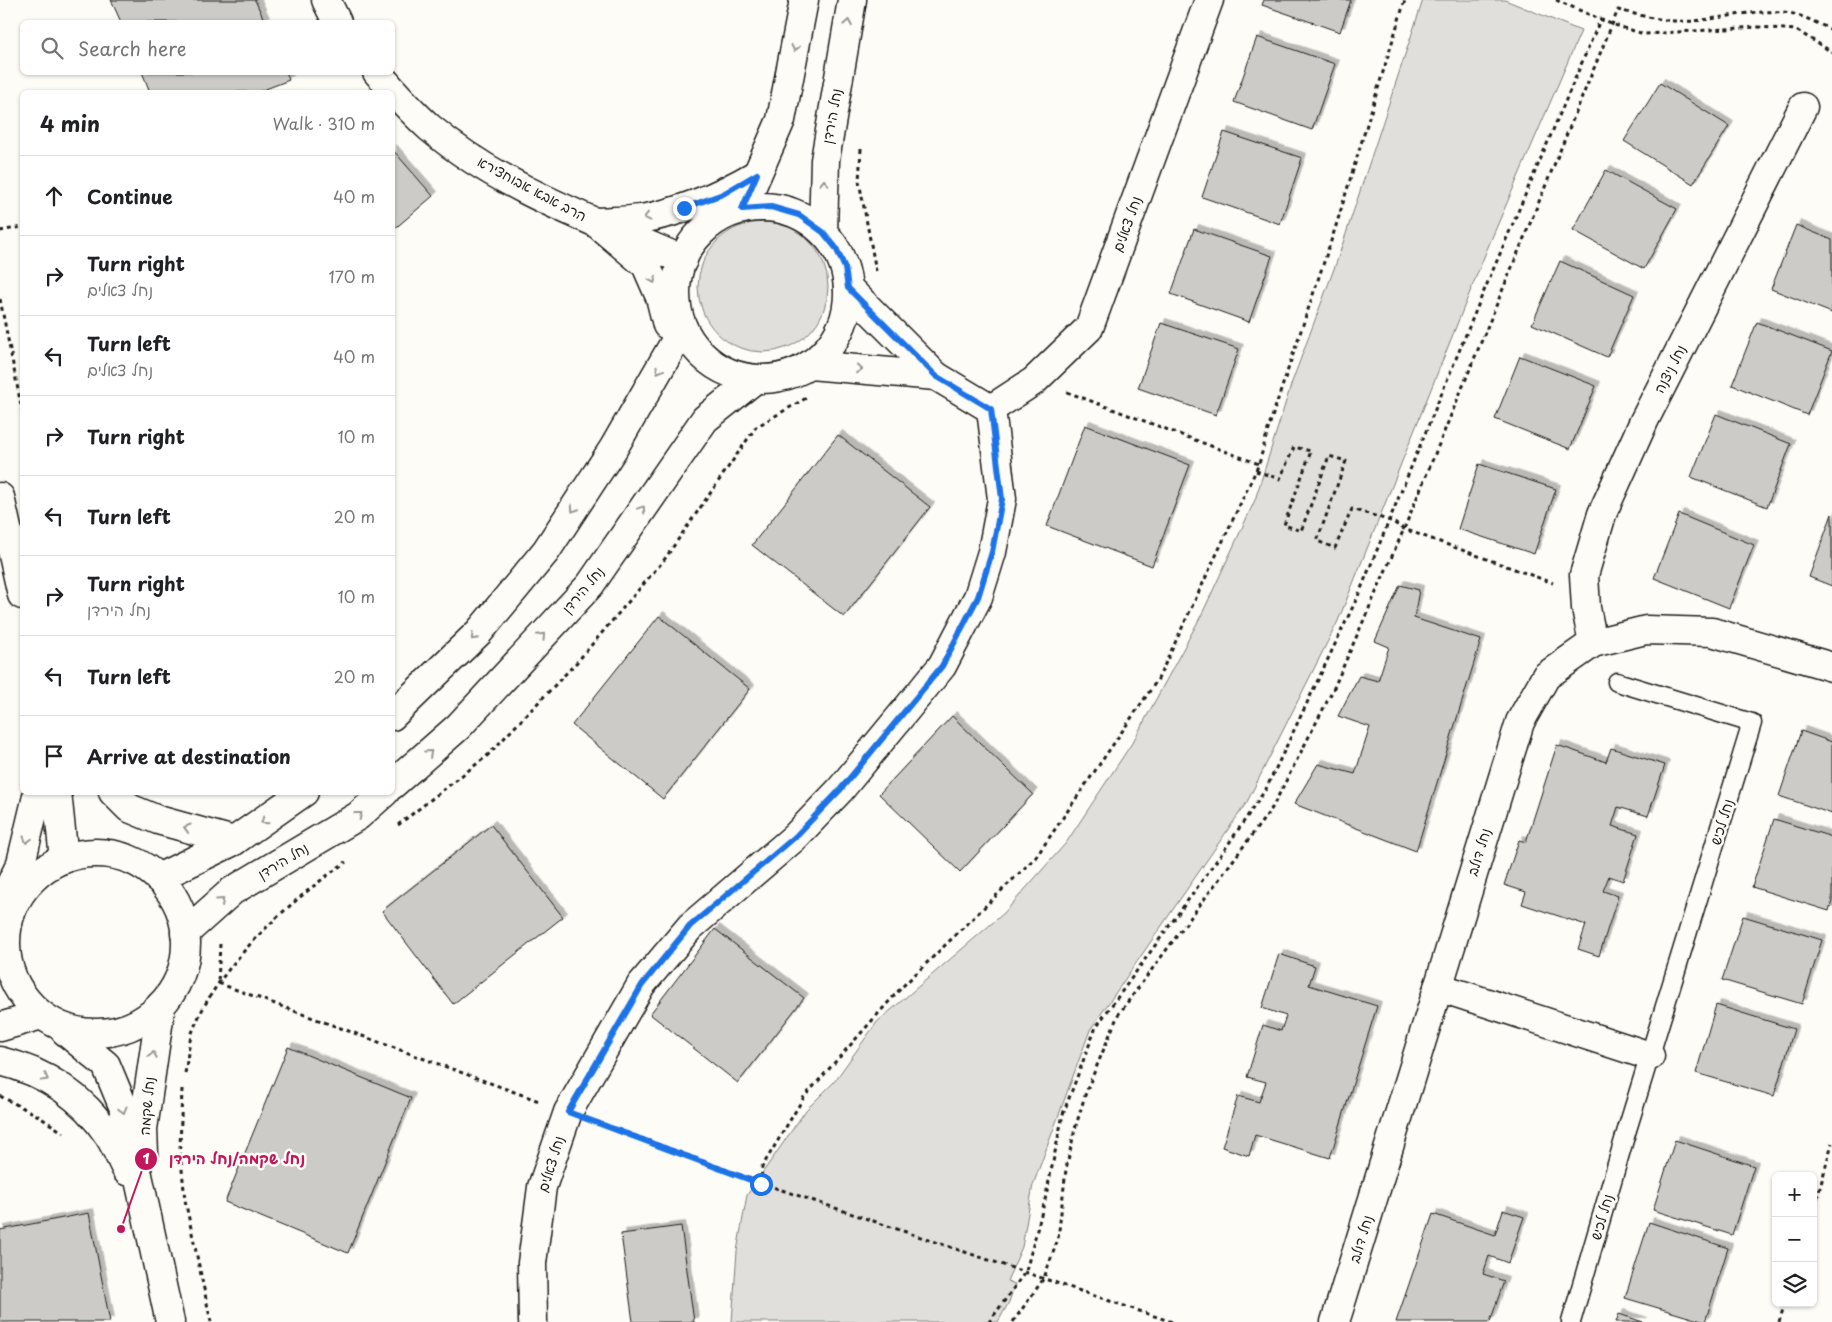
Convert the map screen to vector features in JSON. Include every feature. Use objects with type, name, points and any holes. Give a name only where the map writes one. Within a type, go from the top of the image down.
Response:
[{"type":"street","points":[[326,0],[336,20]]},
{"type":"street","points":[[742,209],[781,120],[804,0]]},
{"type":"street","name":"נחל הירדן","points":[[823,232],[825,160],[852,0]]},
{"type":"street","name":"נחל צאלים","points":[[533,1322],[532,1263],[542,1187],[568,1112],[642,985],[690,926],[795,837],[840,790],[942,666],[978,597],[992,552],[1002,499],[991,409],[1034,381],[1090,328],[1209,0]]},
{"type":"street","name":"הרב אבא אבוחצירא","points":[[380,75],[392,90]]},
{"type":"street","name":"הרב אבא אבוחצירא","points":[[395,93],[430,128],[488,169],[595,222],[683,260]]},
{"type":"street","name":"נחל ניצנה","points":[[1594,643],[1586,608],[1584,575],[1602,514],[1644,421],[1803,107]]},
{"type":"street","points":[[595,222],[641,219],[684,208],[723,194],[757,174]]},
{"type":"street","points":[[395,713],[479,632],[546,551],[613,449],[678,338],[676,283],[683,260],[692,242],[706,228],[723,216],[742,209],[771,207],[799,215],[823,232],[836,248],[842,261],[848,288],[845,318],[832,344],[810,365],[784,377],[754,380],[731,374],[711,363],[695,348],[678,338],[646,265],[595,222]]},
{"type":"street","points":[[848,288],[936,376],[991,409]]},
{"type":"street","points":[[810,365],[936,376]]},
{"type":"street","name":"נחל הירדן","points":[[395,782],[458,727],[590,585],[705,419],[754,380]]},
{"type":"street","points":[[0,497],[20,586]]},
{"type":"street","name":"נחל דולב","points":[[1335,1322],[1520,722],[1546,676],[1594,643],[1646,630],[1712,632],[1832,667]]},
{"type":"street","points":[[0,906],[21,862],[37,795]]},
{"type":"street","points":[[57,795],[64,859]]},
{"type":"street","points":[[116,795],[129,808],[158,820],[234,841]]},
{"type":"street","points":[[158,878],[234,841],[300,795]]},
{"type":"street","name":"נחל הירדן","points":[[185,934],[232,891],[358,816],[381,795]]},
{"type":"street","name":"נחל שקמה","points":[[146,1208],[143,1129],[161,1005],[176,982],[184,958],[185,934],[180,913],[174,900],[158,878],[138,863],[114,855],[90,853],[64,859],[45,869],[27,885],[14,905],[3,952],[17,987],[41,1015],[65,1031],[106,1065],[123,1106],[170,1322]]},
{"type":"street","points":[[1438,987],[1650,1056]]},
{"type":"street","points":[[65,1031],[112,1032],[139,1022],[161,1005]]},
{"type":"street","points":[[0,1027],[41,1015]]},
{"type":"street","points":[[0,1060],[24,1066],[70,1092],[109,1136],[146,1208]]},
{"type":"lane","name":"נחל לכיש","points":[[1572,1322],[1650,1056],[1752,723],[1617,682]]},
{"type":"path","points":[[761,1184],[762,1168],[804,1097],[902,987],[1036,858],[1158,679],[1259,464],[1269,426],[1335,229],[1405,0]]},
{"type":"path","points":[[1556,0],[1611,24],[1644,34],[1759,27],[1796,30],[1832,52]]},
{"type":"path","points":[[1013,1322],[1044,1278],[1058,1239],[1066,1169],[1075,1129],[1086,1092],[1118,1016],[1272,808],[1332,692],[1404,528],[1618,10],[1653,19],[1692,21],[1744,14],[1783,12],[1808,19],[1832,30]]},
{"type":"path","points":[[989,1322],[1026,1271],[1045,1200],[1063,1114],[1096,1027],[1266,789],[1326,666],[1391,521],[1485,289],[1601,18]]},
{"type":"path","points":[[0,231],[20,227]]},
{"type":"path","points":[[0,299],[20,400]]},
{"type":"path","points":[[1085,399],[1259,464]]},
{"type":"path","points":[[1256,471],[1280,479],[1294,447],[1311,451],[1284,526],[1300,531],[1330,456],[1346,461],[1317,541],[1335,548],[1352,509],[1391,521],[1404,528],[1557,585]]},
{"type":"path","points":[[218,983],[761,1184],[1026,1271],[1172,1322]]},
{"type":"path","points":[[1817,1199],[1832,1143]]},
{"type":"path","points":[[1779,1322],[1784,1307]]},
{"type":"shaded area","points":[[1423,0],[1505,0],[1581,31],[1488,247],[1338,621],[1247,802],[1090,1030],[1033,1185],[1022,1247],[1007,1281],[1015,1284],[1009,1302],[998,1322],[732,1322],[737,1251],[747,1195],[806,1110],[834,1082],[877,1022],[1004,913],[1066,843],[1134,740],[1202,614],[1255,500],[1292,382],[1338,258]]},
{"type":"shaded area","points":[[763,222],[788,227],[809,241],[823,262],[828,287],[823,312],[809,333],[788,347],[763,352],[738,347],[717,333],[703,312],[698,287],[703,262],[717,241],[738,227]]},
{"type":"building","points":[[111,0],[255,0],[264,20],[120,20]]},
{"type":"building","points":[[1264,0],[1351,0],[1340,32],[1262,5]]},
{"type":"building","points":[[1257,37],[1335,64],[1312,130],[1234,102]]},
{"type":"building","points":[[143,75],[287,75],[289,80],[263,90],[149,90]]},
{"type":"building","points":[[1660,83],[1729,126],[1693,184],[1624,141]]},
{"type":"building","points":[[1224,132],[1302,158],[1280,224],[1202,197]]},
{"type":"building","points":[[395,152],[433,196],[395,228]]},
{"type":"building","points":[[1606,170],[1677,209],[1644,269],[1573,230]]},
{"type":"building","points":[[1796,225],[1832,240],[1832,313],[1771,289]]},
{"type":"building","points":[[1194,229],[1272,256],[1249,322],[1171,294]]},
{"type":"building","points":[[1560,261],[1634,295],[1607,357],[1532,324]]},
{"type":"building","points":[[1757,322],[1832,351],[1807,415],[1732,385]]},
{"type":"building","points":[[1161,323],[1239,349],[1216,415],[1138,388]]},
{"type":"building","points":[[1520,356],[1596,386],[1570,449],[1495,419]]},
{"type":"building","points":[[1716,414],[1791,444],[1767,507],[1691,477]]},
{"type":"building","points":[[1085,425],[1190,465],[1152,566],[1047,526]]},
{"type":"building","points":[[838,435],[930,507],[844,617],[752,545]]},
{"type":"building","points":[[1479,464],[1556,489],[1534,554],[1458,529]]},
{"type":"building","points":[[1679,514],[1754,545],[1729,608],[1654,578]]},
{"type":"building","points":[[1832,514],[1832,586],[1809,577]]},
{"type":"building","points":[[1400,585],[1419,590],[1414,618],[1481,640],[1416,851],[1294,804],[1318,764],[1355,774],[1370,727],[1338,716],[1359,676],[1378,681],[1389,647],[1375,641]]},
{"type":"building","points":[[659,616],[750,689],[663,799],[572,725]]},
{"type":"building","points":[[952,716],[1033,794],[960,872],[879,794]]},
{"type":"building","points":[[1801,731],[1832,742],[1832,814],[1779,796]]},
{"type":"building","points":[[1557,745],[1606,762],[1611,748],[1665,765],[1648,816],[1618,807],[1612,826],[1638,834],[1623,881],[1609,876],[1603,891],[1618,896],[1599,956],[1578,949],[1586,925],[1522,904],[1526,892],[1504,885],[1519,840],[1526,842]]},
{"type":"building","points":[[1774,819],[1832,837],[1832,901],[1829,911],[1752,887]]},
{"type":"building","points":[[491,825],[563,917],[453,1004],[382,911]]},
{"type":"building","points":[[1743,916],[1822,940],[1802,1004],[1722,980]]},
{"type":"building","points":[[715,929],[804,998],[738,1083],[650,1014]]},
{"type":"building","points":[[1279,954],[1315,966],[1309,985],[1377,1006],[1330,1158],[1255,1135],[1249,1156],[1222,1147],[1238,1096],[1259,1102],[1266,1082],[1247,1077],[1263,1025],[1281,1031],[1286,1016],[1262,1008]]},
{"type":"building","points":[[1716,1005],[1794,1029],[1774,1096],[1696,1073]]},
{"type":"building","points":[[288,1047],[411,1098],[348,1253],[225,1202]]},
{"type":"building","points":[[1675,1140],[1754,1166],[1732,1235],[1653,1210]]},
{"type":"building","points":[[1503,1210],[1524,1217],[1508,1263],[1489,1256],[1483,1274],[1504,1281],[1490,1322],[1396,1322],[1433,1214],[1495,1235]]},
{"type":"building","points":[[89,1213],[110,1322],[0,1322],[0,1230]]},
{"type":"building","points":[[1649,1222],[1728,1248],[1705,1322],[1625,1298]]},
{"type":"building","points":[[681,1226],[694,1322],[633,1322],[621,1234]]},
{"type":"building","points":[[1619,1314],[1643,1322],[1616,1322]]},
{"type":"place","name":"נחל שקמה/נחל הירדן","points":[[121,1229]]},
{"type":"route","points":[[684,208],[723,194],[757,174],[742,209],[771,207],[799,215],[823,232],[836,248],[845,268],[848,288],[936,376],[991,409],[1002,499],[992,552],[978,597],[942,666],[840,790],[795,837],[690,926],[642,985],[568,1112],[761,1184]]}]
